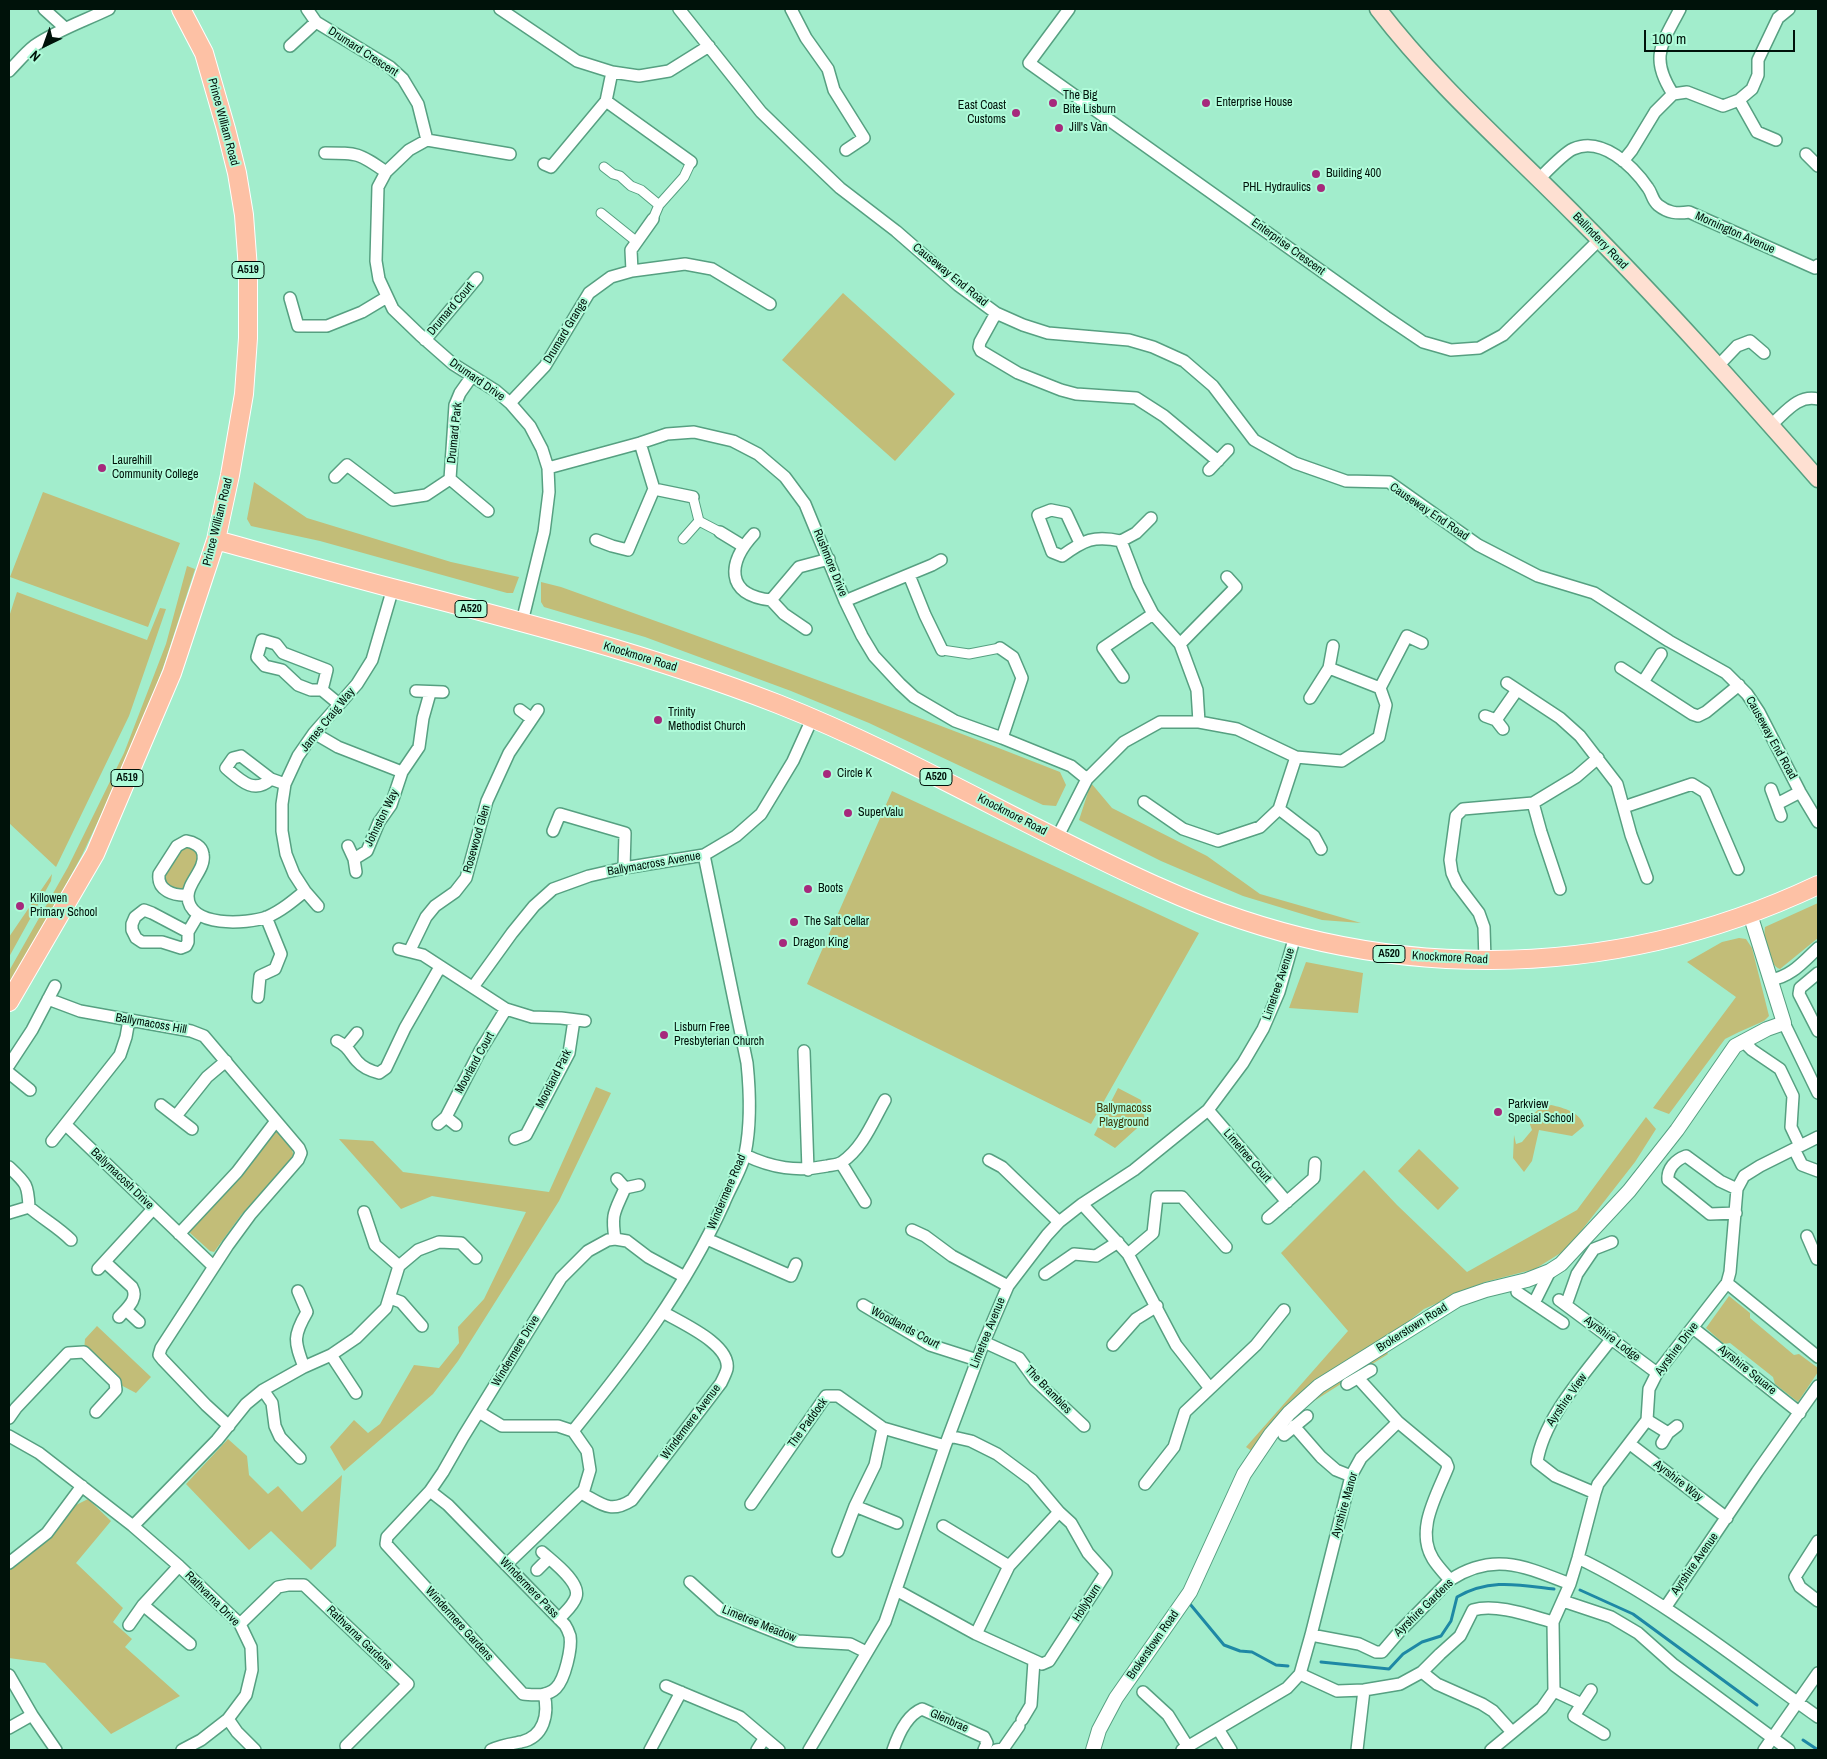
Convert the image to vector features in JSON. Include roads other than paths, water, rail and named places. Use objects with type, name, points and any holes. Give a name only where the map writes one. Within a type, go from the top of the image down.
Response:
[{"type":"main road","name":"Prince William Road","points":[[9,1002],[95,854],[172,673],[216,540],[230,475],[244,394],[248,338],[247,251],[243,207],[226,129],[204,53],[181,9]]},
{"type":"main road","name":"Ballinderry Road","points":[[1378,9],[1414,55],[1600,240],[1718,366],[1818,479]]},
{"type":"main road","name":"Knockmore Road","points":[[216,540],[522,622],[699,675],[812,719],[934,776],[1163,890],[1246,922],[1348,948],[1448,960],[1533,960],[1574,956],[1622,948],[1682,934],[1750,914],[1818,885]]},
{"type":"street","points":[[44,9],[65,28]]},
{"type":"street","points":[[9,71],[33,48],[65,28],[106,9]]},
{"type":"street","name":"Drumard Crescent","points":[[307,9],[316,22],[390,67],[403,79],[418,104],[427,140]]},
{"type":"street","points":[[500,9],[577,61],[612,72],[640,76],[669,71],[709,46]]},
{"type":"street","name":"Causeway End Road","points":[[679,9],[761,112],[808,158],[840,188],[896,231],[958,285],[996,313],[1048,333],[1129,340],[1153,347],[1184,361],[1213,386],[1254,440],[1295,463],[1346,481],[1389,482],[1478,545],[1538,576],[1594,593],[1669,641],[1726,673],[1739,685],[1759,712],[1800,792],[1818,822]]},
{"type":"street","points":[[790,9],[806,38],[828,69],[834,90],[864,138],[846,150]]},
{"type":"street","name":"Enterprise Crescent","points":[[1068,9],[1028,63],[1423,342],[1451,350],[1479,348],[1503,335],[1600,240]]},
{"type":"street","points":[[1673,94],[1664,80],[1659,62],[1662,44],[1680,9]]},
{"type":"street","points":[[1623,161],[1632,150],[1655,112],[1673,94],[1687,92],[1723,106],[1740,100],[1752,89],[1758,75],[1758,60],[1778,18],[1789,9]]},
{"type":"street","name":"Drumard Crescent","points":[[290,46],[316,22]]},
{"type":"street","points":[[544,164],[551,167],[606,101],[612,72]]},
{"type":"street","points":[[1740,100],[1757,132],[1776,140]]},
{"type":"street","points":[[606,101],[691,162],[684,177],[659,205],[653,219],[631,250],[632,271]]},
{"type":"street","points":[[427,140],[510,154]]},
{"type":"street","name":"Drumard Drive","points":[[427,140],[409,150],[386,172],[378,187],[376,240],[379,279],[393,309],[453,364],[496,391],[510,403],[530,426],[542,449],[548,468],[549,492],[544,532],[522,622]]},
{"type":"street","name":"Mornington Avenue","points":[[1538,179],[1572,149],[1592,145],[1610,151],[1623,161],[1649,189],[1654,202],[1658,206],[1676,214],[1690,212],[1815,268],[1818,266]]},
{"type":"street","points":[[325,152],[356,153],[364,156],[386,172]]},
{"type":"street","points":[[1806,154],[1818,166]]},
{"type":"street","points":[[604,167],[613,174],[620,176],[631,186],[641,190],[659,205]]},
{"type":"street","points":[[601,213],[637,242]]},
{"type":"street","name":"Drumard Grange","points":[[510,403],[546,366],[588,292],[611,277],[632,271],[685,264],[712,269],[770,304]]},
{"type":"street","name":"Drumard Court","points":[[425,340],[477,278]]},
{"type":"street","points":[[290,298],[298,326],[328,326],[362,312],[387,297]]},
{"type":"street","points":[[996,313],[980,342],[979,347],[981,350],[1018,374],[1076,394],[1136,398],[1164,416],[1218,461]]},
{"type":"street","points":[[1718,366],[1742,343],[1750,341],[1764,353]]},
{"type":"street","name":"Drumard Park","points":[[335,477],[347,466],[394,500],[426,495],[450,479],[455,405],[460,393],[472,376]]},
{"type":"street","points":[[1771,425],[1798,401],[1809,397],[1818,399]]},
{"type":"street","name":"Rushmore Drive","points":[[548,468],[667,434],[694,432],[733,441],[758,454],[785,477],[806,504],[845,601],[874,656],[906,690],[955,721],[1071,766],[1087,780]]},
{"type":"street","points":[[596,540],[628,550],[654,489],[640,443]]},
{"type":"street","points":[[1209,470],[1228,450]]},
{"type":"street","points":[[450,479],[488,510]]},
{"type":"street","points":[[654,489],[693,497],[699,521],[743,546]]},
{"type":"street","points":[[1080,543],[1104,537],[1121,541],[1136,533],[1151,518]]},
{"type":"street","points":[[683,540],[699,521]]},
{"type":"street","points":[[754,534],[743,546],[734,566],[735,580],[744,591],[759,599],[771,600],[784,614],[806,629]]},
{"type":"street","points":[[1121,541],[1138,585],[1153,614],[1180,644],[1197,690],[1199,722]]},
{"type":"street","points":[[771,600],[798,567],[829,559]]},
{"type":"street","points":[[845,601],[941,560]]},
{"type":"street","points":[[909,575],[924,615],[942,650],[969,654],[1000,648],[1013,657],[1022,678],[1002,738]]},
{"type":"street","points":[[1180,644],[1236,587],[1226,577]]},
{"type":"street","name":"James Craig Way","points":[[318,906],[305,892],[294,874],[286,854],[282,831],[282,804],[285,784],[298,756],[314,733],[357,684],[372,660],[393,588]]},
{"type":"street","points":[[1123,677],[1103,648],[1153,614]]},
{"type":"street","points":[[1057,838],[1087,780],[1124,742],[1160,722],[1199,722],[1237,729],[1296,757],[1342,761],[1379,737],[1386,705],[1380,688],[1407,636],[1422,644]]},
{"type":"street","points":[[322,690],[327,670],[283,653],[276,644],[262,640],[257,657],[266,666],[282,670],[298,684],[311,690],[322,690],[339,704]]},
{"type":"street","points":[[1310,698],[1329,668],[1333,646]]},
{"type":"street","points":[[1643,682],[1661,654]]},
{"type":"street","points":[[1329,668],[1380,688]]},
{"type":"street","points":[[1621,668],[1698,716],[1706,712],[1739,685]]},
{"type":"street","points":[[1507,683],[1560,718],[1580,736],[1618,784],[1632,835],[1648,878]]},
{"type":"street","points":[[1503,729],[1490,718],[1517,690]]},
{"type":"street","points":[[416,691],[443,692]]},
{"type":"street","name":"Johnston Way","points":[[354,860],[367,851],[379,822],[390,805],[402,772],[418,747],[430,693]]},
{"type":"street","name":"Rosewood Glen","points":[[520,710],[535,714],[509,753],[488,802],[466,878],[455,892],[435,906],[405,949],[423,955],[506,1009],[532,1017],[579,1021]]},
{"type":"street","name":"Ballymacross Avenue","points":[[473,987],[534,906],[553,890],[588,876],[704,855],[736,836],[760,814],[793,761],[812,719]]},
{"type":"street","name":"Johnston Way","points":[[314,733],[338,748],[402,772]]},
{"type":"street","points":[[1144,802],[1183,830],[1218,841],[1260,827],[1279,810],[1296,757]]},
{"type":"street","points":[[1485,961],[1484,927],[1479,914],[1457,884],[1452,873],[1450,860],[1456,816],[1463,809],[1533,803],[1576,777],[1598,758]]},
{"type":"street","points":[[271,779],[285,784]]},
{"type":"street","points":[[1624,807],[1692,784],[1705,792],[1738,869]]},
{"type":"street","points":[[1771,789],[1781,816]]},
{"type":"street","points":[[1777,804],[1800,792]]},
{"type":"street","points":[[1533,803],[1560,888]]},
{"type":"street","points":[[1279,810],[1314,836],[1321,849]]},
{"type":"street","points":[[553,831],[560,814],[625,833],[624,868]]},
{"type":"street","points":[[171,835],[178,846]]},
{"type":"street","points":[[188,895],[176,896],[166,892],[158,879],[159,874],[178,846],[186,841],[194,843],[203,851],[204,861],[188,895],[190,908],[198,915],[207,919],[220,922],[239,922],[266,917],[285,907],[305,892]]},
{"type":"street","name":"Johnston Way","points":[[348,846],[354,860],[356,872]]},
{"type":"street","name":"Windermere Road","points":[[573,1431],[620,1373],[685,1277],[707,1239],[745,1155],[751,1096],[748,1063],[704,855]]},
{"type":"street","points":[[188,932],[144,910],[135,917],[132,924],[132,930],[136,938],[142,942],[162,942],[182,948],[188,942],[188,932],[198,915]]},
{"type":"street","points":[[1750,914],[1784,1023],[1818,1093]]},
{"type":"street","points":[[258,997],[260,976],[275,969],[281,954],[266,917]]},
{"type":"street","name":"Limetree Avenue","points":[[809,1750],[885,1622],[947,1441],[984,1342],[1008,1286],[1059,1222],[1082,1204],[1134,1170],[1208,1110],[1243,1063],[1263,1029],[1279,992],[1295,936]]},
{"type":"street","points":[[1770,980],[1785,976],[1794,971],[1818,948]]},
{"type":"street","points":[[357,1033],[342,1043],[358,1063],[379,1073],[386,1068],[405,1028],[440,967]]},
{"type":"street","points":[[1818,973],[1800,988],[1799,994],[1818,1031]]},
{"type":"street","points":[[9,1065],[32,1030],[55,986]]},
{"type":"street","name":"Ballymacoss Hill","points":[[48,999],[80,1011],[191,1031],[204,1036],[299,1148],[301,1153],[298,1160],[250,1215],[213,1266],[175,1328],[160,1348],[159,1355],[206,1405],[229,1426]]},
{"type":"street","name":"Moorland Court","points":[[456,1125],[442,1121],[480,1051],[506,1009]]},
{"type":"street","points":[[52,1141],[120,1055],[129,1020]]},
{"type":"street","name":"Moorland Park","points":[[524,1138],[569,1053],[579,1021]]},
{"type":"street","name":"Brokerstown Road","points":[[1093,1750],[1099,1730],[1116,1698],[1190,1592],[1244,1474],[1271,1434],[1289,1413],[1318,1386],[1457,1300],[1486,1290],[1528,1280],[1550,1271],[1566,1258],[1629,1191],[1677,1130],[1729,1054],[1744,1041],[1784,1023]]},
{"type":"street","points":[[1744,1041],[1752,1050],[1780,1069],[1793,1096],[1791,1126],[1802,1165],[1818,1171]]},
{"type":"street","points":[[804,1051],[808,1170]]},
{"type":"street","points":[[176,1116],[207,1077],[226,1061]]},
{"type":"street","points":[[9,1073],[30,1090]]},
{"type":"street","points":[[745,1155],[782,1168],[808,1170],[841,1163],[861,1143],[885,1100]]},
{"type":"street","points":[[161,1104],[192,1129]]},
{"type":"street","name":"Limetree Court","points":[[1208,1110],[1287,1202]]},
{"type":"street","points":[[213,1266],[180,1234],[237,1172],[276,1121]]},
{"type":"street","name":"Ballymacosh Drive","points":[[66,1124],[180,1234]]},
{"type":"street","points":[[1736,1213],[1710,1214],[1668,1180],[1667,1172],[1678,1159],[1686,1156],[1720,1180],[1738,1189],[1744,1176],[1818,1137]]},
{"type":"street","points":[[989,1160],[1002,1167],[1059,1222]]},
{"type":"street","points":[[841,1163],[865,1202]]},
{"type":"street","points":[[1268,1218],[1314,1178],[1315,1163]]},
{"type":"street","points":[[9,1167],[21,1178],[28,1189],[29,1207],[71,1240]]},
{"type":"street","points":[[617,1179],[625,1188]]},
{"type":"street","points":[[625,1188],[639,1185]]},
{"type":"street","points":[[625,1188],[614,1210],[612,1220],[615,1239],[627,1241],[648,1257],[685,1277]]},
{"type":"street","name":"Ayrshire Drive","points":[[1647,1420],[1649,1389],[1657,1373],[1727,1283],[1730,1272],[1738,1189]]},
{"type":"street","points":[[1128,1254],[1153,1234],[1157,1197],[1182,1197],[1226,1247]]},
{"type":"street","points":[[1082,1204],[1128,1254],[1176,1345],[1209,1387]]},
{"type":"street","points":[[9,1213],[29,1207]]},
{"type":"street","points":[[139,1322],[122,1314],[134,1300],[135,1292],[132,1286],[102,1265],[153,1209]]},
{"type":"street","points":[[364,1212],[375,1245],[399,1266]]},
{"type":"street","points":[[912,1230],[925,1236],[952,1256],[1008,1286]]},
{"type":"street","points":[[1807,1236],[1815,1246],[1817,1259]]},
{"type":"street","name":"Windermere Drive","points":[[386,1544],[387,1537],[430,1491],[561,1278],[588,1251],[608,1240],[615,1239]]},
{"type":"street","points":[[707,1239],[791,1276],[796,1264]]},
{"type":"street","points":[[133,1526],[229,1426],[246,1404],[263,1390],[304,1367],[331,1355],[356,1338],[386,1308],[399,1266],[418,1250],[438,1242],[461,1243],[476,1258]]},
{"type":"street","points":[[1045,1274],[1074,1254],[1096,1256],[1118,1242]]},
{"type":"street","name":"Ayrshire Lodge","points":[[1612,1242],[1594,1249],[1577,1274],[1563,1303],[1657,1373]]},
{"type":"street","points":[[1534,1303],[1550,1271]]},
{"type":"street","points":[[1727,1283],[1818,1357]]},
{"type":"street","points":[[298,1291],[307,1312],[297,1329],[296,1346],[304,1367]]},
{"type":"street","points":[[1517,1292],[1564,1323]]},
{"type":"street","points":[[390,1298],[401,1302],[422,1326]]},
{"type":"street","name":"Woodlands Court","points":[[862,1305],[930,1345],[977,1360]]},
{"type":"street","points":[[1113,1345],[1136,1318],[1157,1306]]},
{"type":"street","points":[[1146,1484],[1174,1447],[1185,1412],[1209,1387],[1256,1345],[1284,1310]]},
{"type":"street","name":"Windermere Avenue","points":[[581,1493],[608,1507],[621,1507],[632,1500],[721,1383],[727,1368],[726,1357],[722,1350],[715,1343],[663,1312]]},
{"type":"street","name":"Ayrshire Square","points":[[1693,1328],[1800,1413]]},
{"type":"street","name":"Ayrshire View","points":[[1595,1492],[1555,1476],[1537,1462],[1538,1451],[1549,1423],[1612,1338]]},
{"type":"street","name":"The Brambles","points":[[984,1342],[1019,1358],[1036,1380],[1084,1426]]},
{"type":"street","points":[[9,1418],[16,1408],[68,1353],[84,1352],[115,1382],[116,1390],[96,1412]]},
{"type":"street","points":[[331,1355],[356,1393]]},
{"type":"street","points":[[1371,1370],[1352,1381],[1446,1462],[1448,1467],[1426,1526],[1427,1543],[1432,1559],[1450,1580]]},
{"type":"street","name":"Ayrshire Avenue","points":[[1818,1388],[1757,1472],[1665,1608],[1818,1717]]},
{"type":"street","points":[[263,1390],[272,1403],[275,1426],[280,1437],[300,1458]]},
{"type":"street","name":"The Paddock","points":[[751,1504],[826,1396],[838,1396],[883,1428],[947,1441]]},
{"type":"street","points":[[479,1412],[502,1426],[558,1426],[573,1431],[587,1451],[590,1470],[584,1490],[506,1565]]},
{"type":"street","points":[[1284,1434],[1307,1416]]},
{"type":"street","points":[[1494,1749],[1542,1708],[1554,1691],[1554,1622],[1570,1584],[1598,1484],[1647,1420],[1673,1430],[1662,1444]]},
{"type":"street","name":"Ayrshire Manor","points":[[1300,1674],[1350,1476],[1361,1458],[1398,1422]]},
{"type":"street","points":[[1294,1426],[1321,1457],[1336,1470],[1350,1476]]},
{"type":"street","points":[[838,1551],[855,1506],[875,1465],[883,1428]]},
{"type":"street","name":"Rathvarna Drive","points":[[9,1436],[39,1453],[133,1526],[179,1566],[240,1624],[251,1647],[252,1670],[246,1695],[228,1719],[201,1740],[182,1750]]},
{"type":"street","name":"Hollyburn","points":[[947,1441],[971,1441],[997,1454],[1032,1480],[1071,1523],[1088,1553],[1106,1573],[1048,1661],[1042,1664],[1034,1661]]},
{"type":"street","name":"Ayrshire Way","points":[[1630,1444],[1727,1518]]},
{"type":"street","points":[[11,1557],[47,1533],[82,1486]]},
{"type":"street","name":"Windermere Pass","points":[[430,1491],[448,1504],[565,1625],[570,1635],[569,1653],[564,1676],[557,1688],[541,1695]]},
{"type":"street","points":[[855,1506],[897,1523]]},
{"type":"street","points":[[976,1634],[1009,1566],[1059,1512]]},
{"type":"street","points":[[943,1526],[1009,1566]]},
{"type":"street","points":[[1818,1541],[1795,1577],[1800,1587],[1818,1601]]},
{"type":"street","name":"Windermere Gardens","points":[[386,1544],[523,1694],[541,1695]]},
{"type":"street","points":[[538,1570],[545,1555],[576,1586],[577,1595],[572,1605],[559,1619]]},
{"type":"street","points":[[1578,1558],[1631,1585],[1665,1608]]},
{"type":"street","name":"Ayrshire Gardens","points":[[1311,1635],[1359,1644],[1376,1652],[1382,1652],[1400,1630],[1450,1580],[1480,1565],[1523,1566],[1570,1584]]},
{"type":"street","name":"Rathvarna Drive","points":[[129,1625],[143,1605],[179,1566]]},
{"type":"street","name":"Limetree Meadow","points":[[690,1582],[721,1610],[760,1626],[798,1641],[850,1644],[866,1652]]},
{"type":"street","name":"Rathvarna Gardens","points":[[240,1624],[278,1587],[288,1585],[304,1586],[408,1684],[346,1746]]},
{"type":"street","points":[[896,1590],[976,1634],[1034,1661],[1031,1705],[1004,1749],[996,1750]]},
{"type":"street","points":[[1563,1601],[1612,1617],[1638,1634],[1674,1665],[1789,1750]]},
{"type":"street","points":[[143,1605],[190,1644]]},
{"type":"street","points":[[1143,1692],[1168,1715],[1185,1749],[1287,1688],[1300,1674],[1338,1691],[1364,1690],[1400,1684],[1422,1672],[1460,1636],[1473,1610],[1481,1608],[1521,1613],[1554,1622]]},
{"type":"street","points":[[1422,1672],[1437,1684],[1487,1708],[1512,1732]]},
{"type":"street","points":[[1764,1750],[1818,1673]]},
{"type":"street","points":[[9,1675],[32,1715],[56,1750]]},
{"type":"street","points":[[666,1686],[740,1717],[778,1750]]},
{"type":"street","points":[[1357,1750],[1364,1690]]},
{"type":"street","points":[[1591,1690],[1574,1716],[1604,1734]]},
{"type":"street","points":[[1554,1691],[1582,1704]]},
{"type":"street","points":[[650,1750],[681,1692]]},
{"type":"street","points":[[491,1750],[509,1743],[532,1738],[542,1728],[546,1715],[546,1702],[541,1695]]},
{"type":"street","name":"Glenbrae","points":[[893,1750],[912,1713],[922,1709],[984,1737],[987,1743],[984,1750]]},
{"type":"street","points":[[9,1728],[32,1715]]},
{"type":"street","points":[[228,1719],[237,1732],[256,1750]]},
{"type":"street","points":[[1218,1729],[1231,1750]]},
{"type":"street","points":[[757,1750],[764,1739]]},
{"type":"waterway","points":[[1321,1662],[1389,1669],[1403,1654],[1422,1642],[1441,1636],[1451,1621],[1457,1597],[1469,1591],[1481,1587],[1505,1584],[1554,1589]]},
{"type":"waterway","points":[[1580,1590],[1633,1614],[1757,1705]]},
{"type":"waterway","points":[[1190,1604],[1224,1645],[1240,1651],[1252,1652],[1276,1665],[1288,1666]]},
{"type":"waterway","points":[[1803,1740],[1818,1750]]},
{"type":"place","name":"The Big Bite Lisburn","points":[[1053,103]]},
{"type":"place","name":"Enterprise House","points":[[1206,103]]},
{"type":"place","name":"East Coast Customs","points":[[1016,113]]},
{"type":"place","name":"Jill's Van","points":[[1059,128]]},
{"type":"place","name":"Building 400","points":[[1316,174]]},
{"type":"place","name":"PHL Hydraulics","points":[[1321,188]]},
{"type":"place","name":"Laurelhill Community College","points":[[102,468]]},
{"type":"place","name":"Trinity Methodist Church","points":[[658,720]]},
{"type":"place","name":"Circle K","points":[[827,774]]},
{"type":"place","name":"SuperValu","points":[[848,813]]},
{"type":"place","name":"Boots","points":[[808,889]]},
{"type":"place","name":"Killowen Primary School","points":[[20,906]]},
{"type":"place","name":"The Salt Cellar","points":[[794,922]]},
{"type":"place","name":"Dragon King","points":[[783,943]]},
{"type":"place","name":"Lisburn Free Presbyterian Church","points":[[664,1035]]},
{"type":"place","name":"Parkview Special School","points":[[1498,1112]]},
{"type":"park label","name":"Ballymacoss Playground","points":[[1124,1116]]}]
